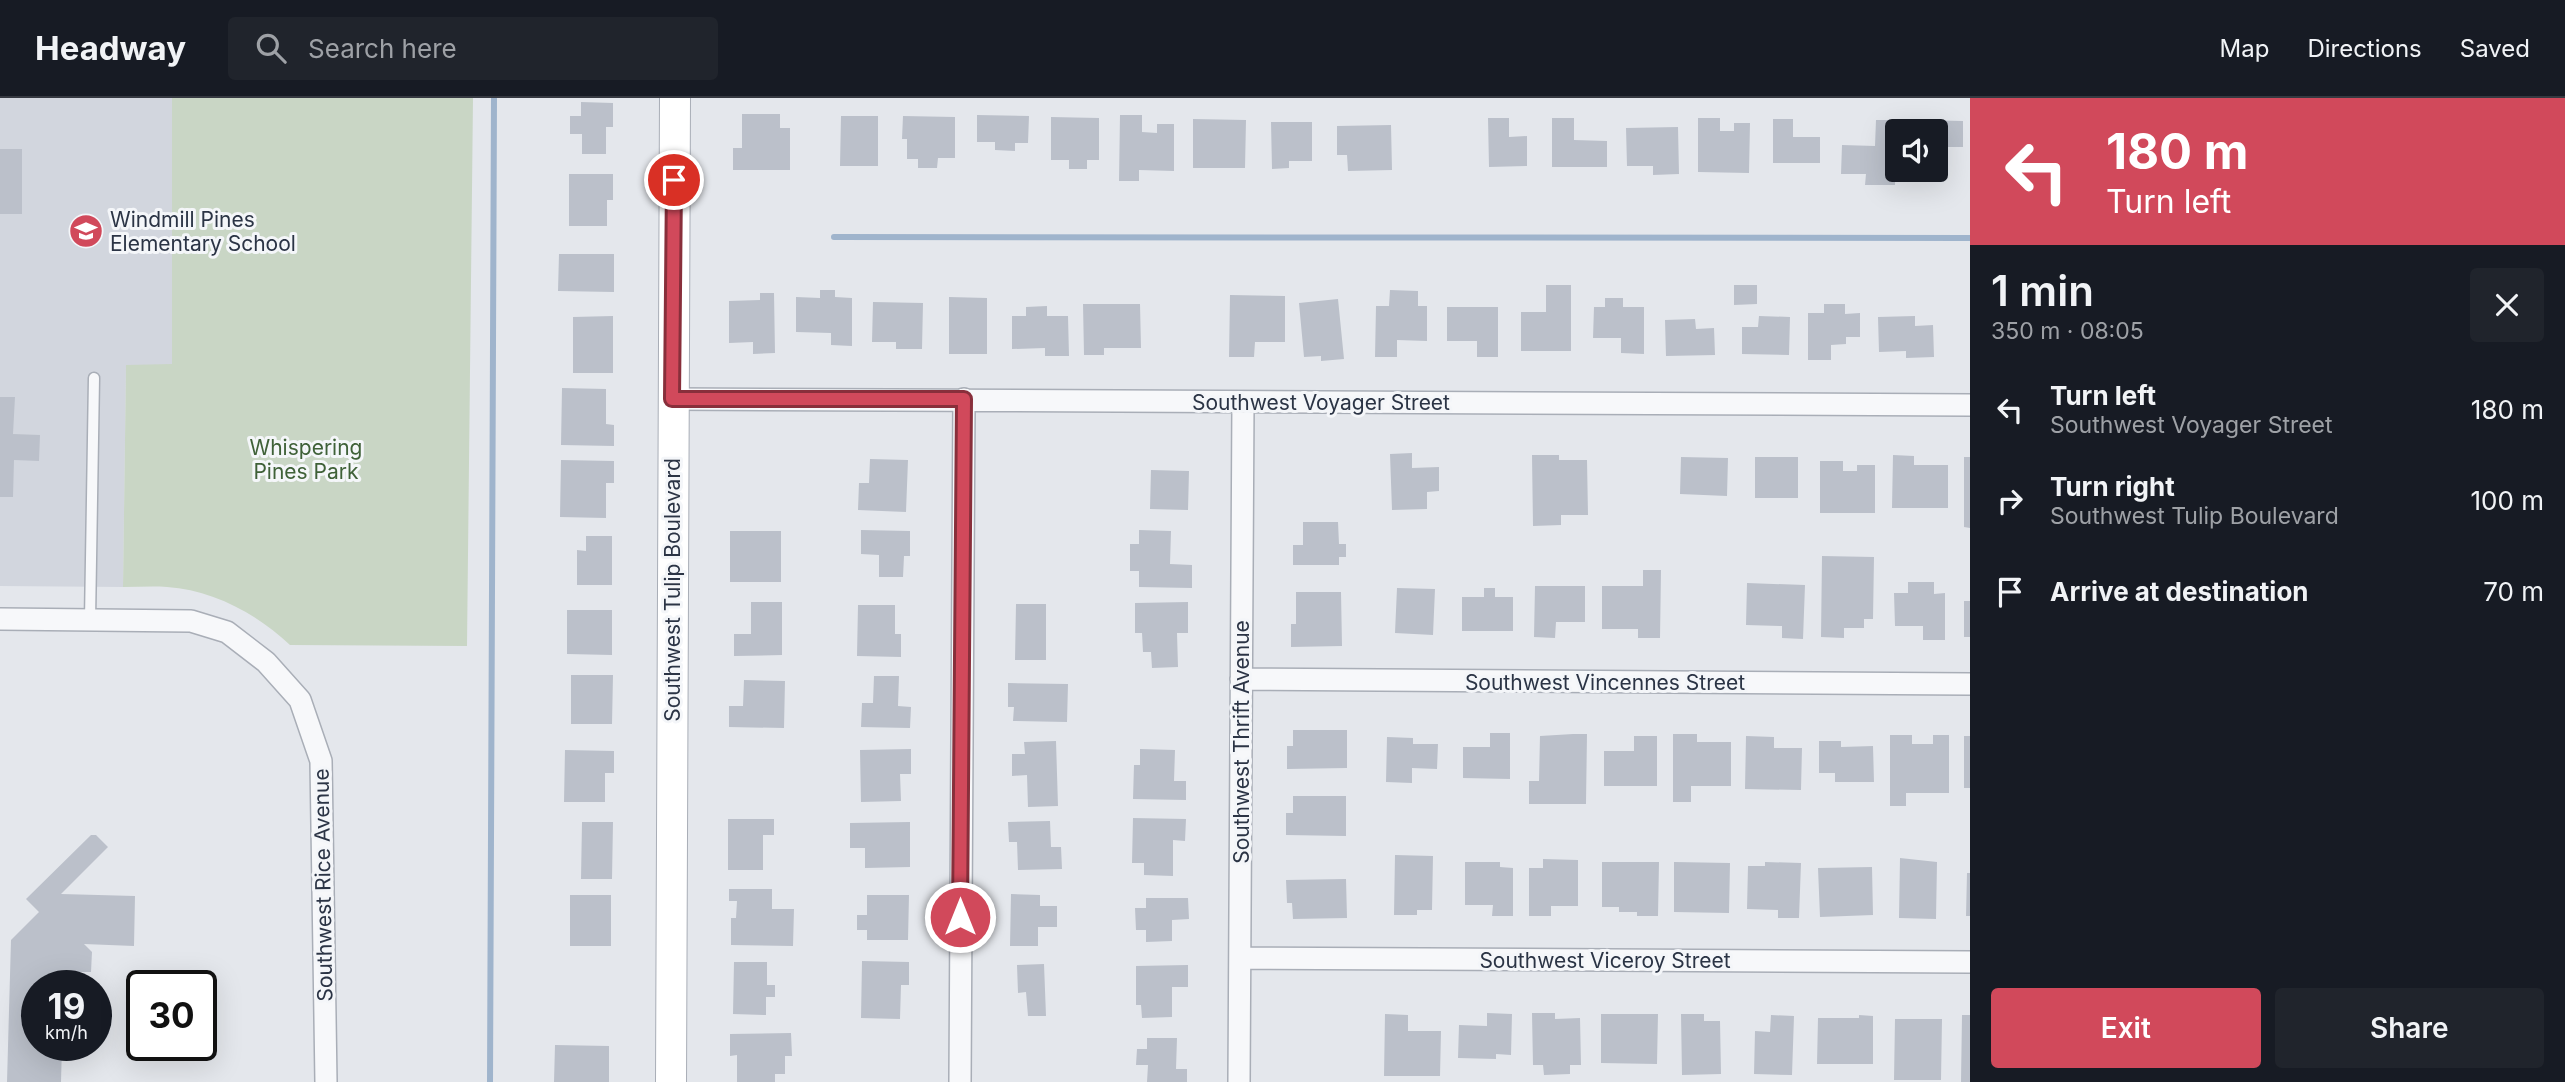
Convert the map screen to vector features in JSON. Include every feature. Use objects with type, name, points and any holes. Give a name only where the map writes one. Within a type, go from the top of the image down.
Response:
[{"type":"street","name":"Southwest Tulip Boulevard","points":[[671,1082],[675,98]]},
{"type":"street","name":"Southwest Voyager Street","points":[[672,399],[1970,405]]},
{"type":"street","points":[[960,1082],[964,399]]},
{"type":"street","name":"Southwest Thrift Avenue","points":[[1239,1082],[1243,402]]},
{"type":"street","name":"Southwest Rice Avenue","points":[[0,620],[191,621],[227,632],[266,662],[300,700],[321,761],[326,1082]]},
{"type":"street","name":"Southwest Vincennes Street","points":[[1241,679],[1970,684]]},
{"type":"street","name":"Southwest Viceroy Street","points":[[1240,958],[1970,962]]},
{"type":"lane","points":[[90,620],[93,378]]},
{"type":"shaded area","name":"Windmill Pines Elementary School","points":[[0,98],[172,98],[172,365],[126,366],[123,587],[0,586]]},
{"type":"green space","name":"Whispering Pines Park","points":[[172,98],[473,98],[467,646],[290,645],[263,623],[217,598],[184,589],[123,587],[126,365],[172,364]]},
{"type":"building","points":[[581,102],[613,103],[613,127],[606,127],[606,154],[582,154],[582,134],[570,134],[570,116],[581,116]]},
{"type":"building","points":[[742,114],[780,114],[780,128],[790,128],[790,170],[733,170],[733,148],[742,148]]},
{"type":"building","points":[[977,115],[1029,116],[1028,143],[1015,143],[1015,151],[995,150],[995,142],[977,142]]},
{"type":"building","points":[[1120,115],[1142,115],[1142,132],[1157,133],[1157,124],[1174,124],[1174,171],[1139,170],[1139,181],[1119,181]]},
{"type":"building","points":[[841,116],[878,116],[878,166],[840,166]]},
{"type":"building","points":[[903,116],[955,117],[955,158],[938,158],[937,168],[918,168],[918,159],[907,159],[907,139],[902,139]]},
{"type":"building","points":[[1051,117],[1099,118],[1099,160],[1087,160],[1087,169],[1069,169],[1069,160],[1051,160]]},
{"type":"building","points":[[1488,118],[1509,118],[1509,137],[1527,136],[1527,166],[1489,167]]},
{"type":"building","points":[[1552,118],[1574,118],[1574,140],[1607,141],[1607,167],[1552,167]]},
{"type":"building","points":[[1698,118],[1720,118],[1720,131],[1734,131],[1734,123],[1750,123],[1749,173],[1698,172]]},
{"type":"building","points":[[1193,119],[1246,120],[1245,168],[1193,168]]},
{"type":"building","points":[[1773,119],[1793,119],[1793,137],[1820,137],[1820,163],[1773,163]]},
{"type":"building","points":[[1876,120],[1885,120],[1885,182],[1895,182],[1895,185],[1865,185],[1866,174],[1841,174],[1842,145],[1875,146]]},
{"type":"building","points":[[1948,121],[1963,121],[1963,147],[1948,147]]},
{"type":"building","points":[[1271,122],[1312,122],[1312,161],[1289,161],[1289,168],[1272,169]]},
{"type":"building","points":[[1391,125],[1392,170],[1348,171],[1347,155],[1337,155],[1337,126]]},
{"type":"building","points":[[1678,127],[1679,174],[1653,175],[1653,166],[1627,166],[1626,128]]},
{"type":"building","points":[[0,149],[22,149],[22,214],[0,214]]},
{"type":"building","points":[[569,174],[613,174],[613,200],[607,200],[607,226],[569,226]]},
{"type":"building","points":[[559,254],[614,254],[614,292],[558,291]]},
{"type":"building","points":[[1546,285],[1571,285],[1571,351],[1521,351],[1521,312],[1546,312]]},
{"type":"building","points":[[1734,285],[1757,285],[1757,304],[1734,305]]},
{"type":"building","points":[[820,290],[835,290],[835,297],[852,298],[852,346],[831,345],[831,333],[796,332],[796,297],[820,298]]},
{"type":"building","points":[[1390,290],[1418,291],[1418,306],[1427,306],[1427,341],[1397,340],[1397,357],[1375,357],[1376,306],[1389,306]]},
{"type":"building","points":[[760,293],[774,293],[775,353],[753,354],[753,342],[729,343],[729,301],[760,300]]},
{"type":"building","points":[[1230,295],[1285,296],[1285,342],[1255,342],[1254,357],[1229,357]]},
{"type":"building","points":[[949,297],[987,298],[987,354],[949,354]]},
{"type":"building","points":[[1605,298],[1623,298],[1623,307],[1644,307],[1644,354],[1621,353],[1621,338],[1593,338],[1594,307],[1605,307]]},
{"type":"building","points":[[1338,299],[1344,359],[1321,361],[1321,356],[1304,357],[1299,303]]},
{"type":"building","points":[[873,302],[923,303],[922,349],[896,349],[896,342],[872,342]]},
{"type":"building","points":[[1083,304],[1140,304],[1141,348],[1104,348],[1104,355],[1084,355]]},
{"type":"building","points":[[1824,304],[1845,304],[1845,314],[1860,313],[1860,337],[1846,337],[1846,344],[1831,345],[1831,360],[1808,360],[1808,313],[1824,313]]},
{"type":"building","points":[[1047,306],[1047,316],[1068,316],[1069,356],[1045,356],[1045,348],[1012,349],[1012,316],[1026,316],[1026,307]]},
{"type":"building","points":[[1447,307],[1498,307],[1498,357],[1477,357],[1477,341],[1447,341]]},
{"type":"building","points":[[613,316],[613,373],[573,373],[573,317]]},
{"type":"building","points":[[1759,316],[1790,317],[1789,355],[1742,354],[1742,327],[1758,327]]},
{"type":"building","points":[[1915,316],[1915,326],[1933,325],[1934,357],[1906,358],[1906,351],[1879,352],[1878,317]]},
{"type":"building","points":[[1695,319],[1696,329],[1714,328],[1715,355],[1666,356],[1665,320]]},
{"type":"building","points":[[562,388],[606,389],[606,424],[614,425],[614,446],[561,445]]},
{"type":"building","points":[[0,397],[15,397],[13,434],[40,435],[39,461],[14,460],[13,497],[0,497]]},
{"type":"building","points":[[1412,453],[1412,468],[1439,467],[1439,491],[1427,492],[1427,509],[1392,510],[1390,454]]},
{"type":"building","points":[[1532,455],[1559,455],[1559,460],[1587,460],[1588,515],[1561,515],[1561,525],[1533,526]]},
{"type":"building","points":[[1893,455],[1914,456],[1914,465],[1948,465],[1948,508],[1892,508]]},
{"type":"building","points":[[1681,457],[1728,458],[1727,496],[1680,494]]},
{"type":"building","points":[[1755,457],[1798,457],[1798,498],[1755,498]]},
{"type":"building","points":[[1964,457],[1970,457],[1970,528],[1964,527]]},
{"type":"building","points":[[870,459],[908,460],[906,512],[858,510],[859,483],[869,483]]},
{"type":"building","points":[[561,460],[614,461],[614,483],[606,483],[606,518],[560,517]]},
{"type":"building","points":[[1820,461],[1843,461],[1843,471],[1857,471],[1857,465],[1875,465],[1875,513],[1820,513]]},
{"type":"building","points":[[1151,470],[1189,471],[1188,510],[1150,509]]},
{"type":"building","points":[[1303,522],[1338,522],[1339,544],[1346,544],[1346,557],[1339,557],[1339,565],[1293,565],[1293,545],[1303,545]]},
{"type":"building","points":[[861,530],[910,531],[910,556],[904,556],[903,577],[879,577],[879,555],[861,554]]},
{"type":"building","points":[[1139,530],[1171,531],[1170,564],[1192,565],[1192,588],[1139,587],[1139,571],[1130,571],[1130,544],[1139,544]]},
{"type":"building","points":[[730,531],[781,531],[781,582],[730,582]]},
{"type":"building","points":[[586,536],[612,536],[612,585],[577,585],[577,550],[586,551]]},
{"type":"building","points":[[1822,556],[1874,557],[1873,619],[1864,619],[1864,628],[1844,628],[1844,638],[1821,637]]},
{"type":"building","points":[[1643,570],[1661,570],[1660,638],[1638,638],[1638,629],[1602,629],[1602,586],[1643,586]]},
{"type":"building","points":[[1908,582],[1934,582],[1934,594],[1945,593],[1945,640],[1923,640],[1923,626],[1895,626],[1894,593],[1908,593]]},
{"type":"building","points":[[1747,583],[1805,585],[1803,639],[1782,638],[1782,626],[1746,625]]},
{"type":"building","points":[[1535,586],[1585,586],[1585,622],[1556,622],[1555,638],[1534,637]]},
{"type":"building","points":[[1397,588],[1435,589],[1433,635],[1395,633]]},
{"type":"building","points":[[1484,588],[1495,588],[1495,597],[1513,597],[1513,631],[1462,631],[1462,597],[1484,597]]},
{"type":"building","points":[[1296,592],[1341,592],[1342,646],[1291,647],[1291,624],[1296,624]]},
{"type":"building","points":[[1964,601],[1970,601],[1970,637],[1964,637]]},
{"type":"building","points":[[751,602],[782,602],[782,655],[734,656],[734,634],[751,634]]},
{"type":"building","points":[[1188,602],[1188,633],[1177,633],[1178,667],[1152,668],[1151,652],[1143,652],[1142,633],[1135,633],[1135,603]]},
{"type":"building","points":[[1016,604],[1046,604],[1046,660],[1015,660]]},
{"type":"building","points":[[858,605],[895,605],[895,634],[901,634],[901,657],[857,656]]},
{"type":"building","points":[[567,610],[612,610],[612,655],[567,654]]},
{"type":"building","points":[[571,675],[613,675],[612,724],[571,724]]},
{"type":"building","points":[[874,676],[899,676],[898,706],[911,707],[910,728],[861,727],[862,703],[873,703]]},
{"type":"building","points":[[744,680],[785,681],[784,728],[729,727],[729,706],[743,706]]},
{"type":"building","points":[[1008,683],[1068,684],[1067,722],[1013,721],[1014,707],[1008,707]]},
{"type":"building","points":[[1293,730],[1347,730],[1347,768],[1287,769],[1287,746],[1293,746]]},
{"type":"building","points":[[1490,733],[1510,733],[1510,779],[1463,778],[1463,747],[1490,747]]},
{"type":"building","points":[[1587,734],[1586,804],[1529,804],[1529,781],[1539,781],[1540,736]]},
{"type":"building","points":[[1673,734],[1697,734],[1697,742],[1731,742],[1731,786],[1691,786],[1691,802],[1673,802]]},
{"type":"building","points":[[1890,735],[1912,735],[1912,744],[1933,744],[1933,735],[1949,735],[1949,793],[1906,793],[1906,806],[1890,806]]},
{"type":"building","points":[[1634,736],[1657,736],[1657,786],[1604,786],[1604,751],[1634,751]]},
{"type":"building","points":[[1746,736],[1774,737],[1774,748],[1802,748],[1801,790],[1745,789]]},
{"type":"building","points":[[1964,736],[1970,736],[1970,788],[1964,788]]},
{"type":"building","points":[[1387,737],[1413,738],[1413,744],[1438,744],[1437,769],[1412,768],[1412,783],[1386,782]]},
{"type":"building","points":[[1056,741],[1058,806],[1028,807],[1027,775],[1012,776],[1012,754],[1025,754],[1024,742]]},
{"type":"building","points":[[1819,741],[1841,741],[1841,747],[1873,746],[1874,782],[1835,782],[1835,773],[1819,773]]},
{"type":"building","points":[[911,749],[911,774],[900,774],[901,801],[861,802],[860,750]]},
{"type":"building","points":[[1140,749],[1175,750],[1174,781],[1186,781],[1186,800],[1133,799],[1134,765],[1140,765]]},
{"type":"building","points":[[565,750],[614,751],[614,773],[605,773],[605,802],[564,802]]},
{"type":"building","points":[[1293,796],[1346,796],[1346,836],[1286,835],[1286,813],[1293,813]]},
{"type":"building","points":[[1133,818],[1186,819],[1185,841],[1173,840],[1173,876],[1144,875],[1144,863],[1132,863]]},
{"type":"building","points":[[728,819],[774,819],[774,835],[763,835],[763,870],[728,870]]},
{"type":"building","points":[[1050,821],[1051,847],[1061,847],[1062,869],[1018,870],[1017,842],[1009,842],[1008,822]]},
{"type":"building","points":[[582,822],[613,822],[612,879],[581,879]]},
{"type":"building","points":[[910,822],[910,867],[865,868],[865,848],[850,848],[850,823]]},
{"type":"building","points":[[91,835],[96,835],[108,847],[61,894],[135,896],[134,946],[84,944],[92,952],[91,970],[21,970],[21,1061],[62,1061],[61,1082],[7,1082],[11,940],[39,912],[26,899]]},
{"type":"building","points":[[1395,855],[1433,856],[1432,910],[1417,910],[1417,915],[1394,915]]},
{"type":"building","points":[[1900,858],[1937,862],[1936,919],[1899,918]]},
{"type":"building","points":[[1543,859],[1578,860],[1578,906],[1551,906],[1551,916],[1529,916],[1529,868],[1543,868]]},
{"type":"building","points":[[1465,862],[1500,862],[1500,867],[1513,868],[1513,916],[1492,916],[1493,905],[1465,905]]},
{"type":"building","points":[[1602,862],[1659,862],[1658,916],[1637,916],[1637,912],[1619,912],[1619,907],[1602,907]]},
{"type":"building","points":[[1674,862],[1730,863],[1729,913],[1674,912]]},
{"type":"building","points":[[1765,862],[1801,863],[1799,918],[1778,918],[1778,910],[1747,909],[1748,866],[1765,866]]},
{"type":"building","points":[[1872,867],[1873,915],[1820,917],[1818,868]]},
{"type":"building","points":[[1967,873],[1970,873],[1970,916],[1966,916]]},
{"type":"building","points":[[1346,879],[1347,918],[1293,919],[1292,903],[1287,903],[1286,880]]},
{"type":"building","points":[[729,889],[772,889],[772,909],[794,909],[793,946],[731,945],[731,918],[736,918],[737,901],[729,901]]},
{"type":"building","points":[[1011,894],[1040,895],[1040,906],[1057,906],[1057,927],[1038,927],[1038,946],[1010,946]]},
{"type":"building","points":[[570,895],[611,895],[611,946],[570,946]]},
{"type":"building","points":[[867,895],[909,895],[908,940],[867,940],[867,930],[857,930],[857,915],[867,915]]},
{"type":"building","points":[[1146,898],[1188,898],[1189,919],[1172,920],[1172,941],[1146,942],[1146,930],[1136,930],[1135,908],[1146,908]]},
{"type":"building","points":[[862,961],[909,962],[909,985],[901,985],[900,1019],[861,1018]]},
{"type":"building","points":[[734,962],[767,962],[767,985],[775,985],[775,997],[766,997],[766,1015],[733,1014]]},
{"type":"building","points":[[1044,964],[1046,1016],[1028,1016],[1026,992],[1018,993],[1017,965]]},
{"type":"building","points":[[1188,965],[1188,987],[1172,987],[1172,1017],[1142,1018],[1141,1005],[1136,1005],[1136,966]]},
{"type":"building","points":[[1487,1013],[1512,1014],[1511,1055],[1496,1054],[1496,1059],[1458,1058],[1459,1025],[1487,1026]]},
{"type":"building","points":[[1532,1013],[1555,1013],[1555,1019],[1580,1018],[1581,1065],[1570,1065],[1570,1074],[1544,1075],[1543,1065],[1533,1065]]},
{"type":"building","points":[[1385,1014],[1408,1015],[1408,1031],[1441,1031],[1440,1076],[1384,1076]]},
{"type":"building","points":[[1601,1014],[1658,1014],[1657,1064],[1601,1063]]},
{"type":"building","points":[[1681,1014],[1704,1014],[1704,1021],[1720,1021],[1721,1074],[1682,1075]]},
{"type":"building","points":[[1771,1015],[1794,1016],[1792,1075],[1754,1074],[1755,1031],[1770,1032]]},
{"type":"building","points":[[1859,1015],[1873,1016],[1873,1064],[1817,1064],[1818,1018],[1859,1018]]},
{"type":"building","points":[[1962,1015],[1970,1015],[1970,1082],[1961,1082]]},
{"type":"building","points":[[1895,1019],[1942,1019],[1941,1080],[1894,1080]]},
{"type":"building","points":[[791,1033],[792,1056],[785,1056],[785,1074],[775,1074],[775,1082],[737,1082],[737,1055],[730,1056],[730,1034]]},
{"type":"building","points":[[1147,1038],[1177,1038],[1176,1069],[1187,1069],[1187,1082],[1147,1082],[1148,1065],[1136,1065],[1137,1049],[1147,1049]]},
{"type":"building","points":[[555,1045],[609,1046],[609,1082],[554,1082]]},
{"type":"waterway","points":[[490,1082],[494,98]]},
{"type":"waterway","points":[[834,237],[1970,238]]},
{"type":"place","name":"Windmill Pines Elementary School","points":[[86,231]]},
{"type":"route","points":[[674,180],[672,399],[964,399],[960,917]]}]
